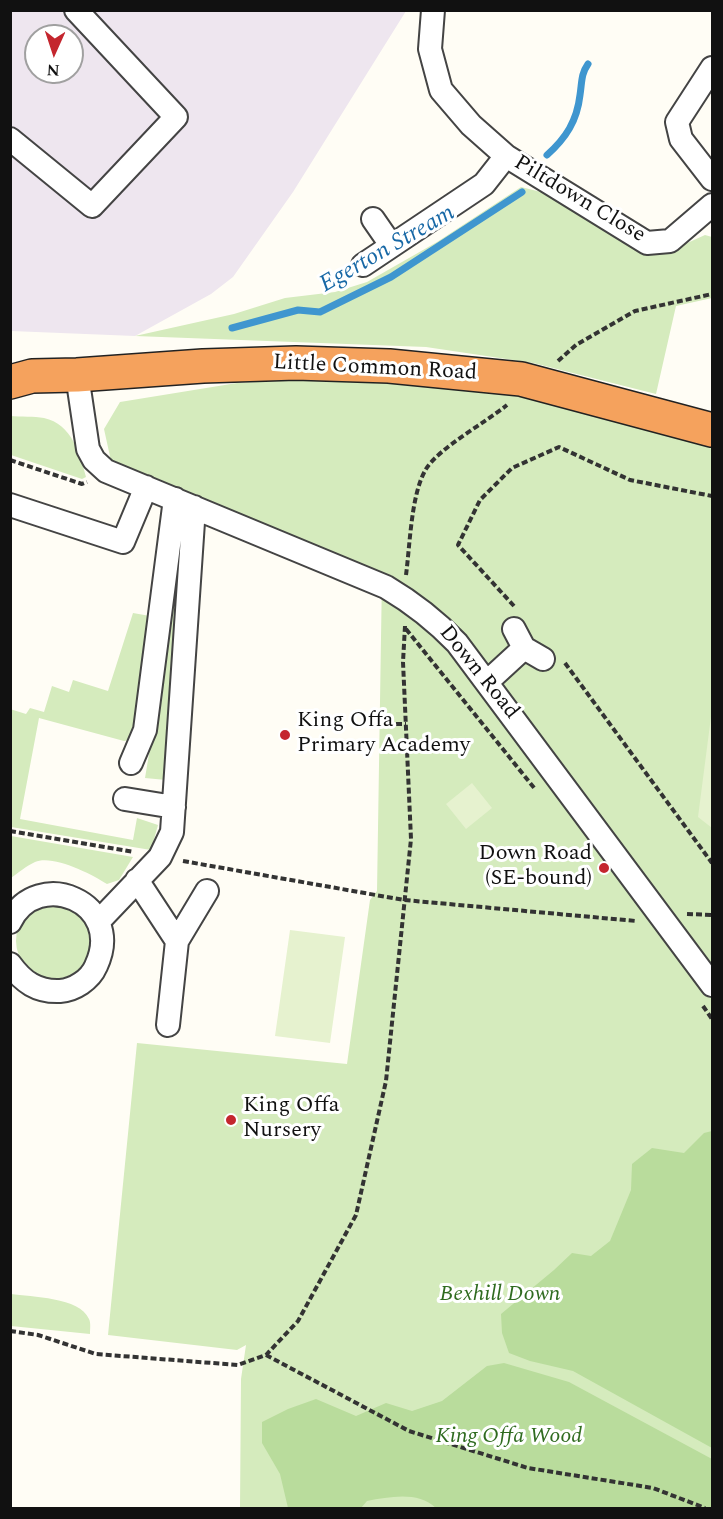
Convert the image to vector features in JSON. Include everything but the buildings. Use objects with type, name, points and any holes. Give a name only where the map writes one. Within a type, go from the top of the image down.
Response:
[{"type":"highway","name":"Little Common Road","points":[[18,375],[77,375],[203,366],[296,363],[389,366],[521,379],[712,430]]},
{"type":"street","points":[[10,139],[92,206],[177,117],[76,10]]},
{"type":"street","name":"Piltdown Close","points":[[433,10],[430,49],[441,90],[471,125],[506,156],[647,243],[670,241],[712,206]]},
{"type":"street","points":[[712,68],[677,122],[681,139],[712,179]]},
{"type":"street","name":"Piltdown Close","points":[[363,265],[484,184],[506,156]]},
{"type":"street","points":[[373,219],[391,246]]},
{"type":"street","points":[[77,375],[88,449],[94,460],[106,471]]},
{"type":"street","name":"Down Road","points":[[106,471],[386,587],[407,599],[434,620],[457,642],[487,681],[712,985]]},
{"type":"street","points":[[10,506],[123,542],[146,487]]},
{"type":"street","points":[[131,763],[145,730],[185,503]]},
{"type":"street","points":[[99,921],[160,857],[172,832],[185,503]]},
{"type":"street","points":[[487,681],[532,641]]},
{"type":"street","points":[[125,799],[174,807]]},
{"type":"street","points":[[138,880],[177,941]]},
{"type":"street","points":[[168,1025],[177,941],[207,891]]},
{"type":"street","points":[[10,922],[21,907],[34,898],[49,894],[64,895],[78,900],[99,921],[103,939],[101,956],[94,971],[82,983],[67,990],[50,991],[33,987],[20,977],[10,964]]},
{"type":"path","points":[[554,364],[576,345],[635,310],[712,294]]},
{"type":"path","points":[[10,1331],[38,1335],[96,1354],[238,1365],[266,1355],[298,1321],[356,1215],[386,1081],[411,839],[404,662],[405,629],[401,610],[407,599],[409,583],[405,581],[417,490],[426,468],[442,452],[516,398],[521,379]]},
{"type":"path","points":[[712,496],[630,480],[559,447],[512,468],[480,500],[458,545],[532,641],[712,863]]},
{"type":"path","points":[[10,460],[82,484],[106,471]]},
{"type":"path","points":[[405,629],[538,794]]},
{"type":"path","points":[[378,724],[406,724]]},
{"type":"path","points":[[10,831],[404,900],[642,922],[634,913]]},
{"type":"path","points":[[266,1355],[409,1431],[528,1468],[653,1488],[705,1509]]},
{"type":"shaded area","points":[[11,11],[406,11],[293,192],[233,277],[211,294],[135,336],[11,331]]},
{"type":"green space","points":[[521,187],[549,194],[674,249],[705,235],[712,237],[712,298],[676,306],[656,394],[533,363],[426,347],[135,336],[234,314],[285,298],[335,292],[367,282],[437,242]]},
{"type":"green space","name":"Bexhill Down","points":[[334,378],[525,394],[712,445],[712,1508],[240,1508],[241,1379],[246,1345],[237,1350],[108,1335],[137,1043],[347,1064],[370,900],[377,891],[382,575],[111,461],[104,429],[120,402],[237,383]]},
{"type":"green space","points":[[10,416],[44,418],[62,427],[73,441],[86,477],[82,479],[11,455]]},
{"type":"green space","points":[[176,552],[182,554],[166,780],[145,778]]},
{"type":"green space","points":[[133,613],[150,616],[135,739],[124,741],[39,718],[20,819],[133,840],[137,818],[158,825],[151,850],[11,827],[10,709],[26,714],[30,708],[44,712],[52,686],[69,692],[73,680],[108,691]]},
{"type":"green space","points":[[712,709],[712,828],[698,817]]},
{"type":"green space","points":[[472,783],[492,808],[466,829],[446,804]]},
{"type":"green space","points":[[11,836],[133,857],[119,880],[107,884],[92,875],[61,863],[42,860],[11,878]]},
{"type":"green space","points":[[54,903],[68,906],[81,914],[89,927],[92,941],[89,955],[81,968],[68,976],[54,979],[40,976],[27,968],[19,955],[16,941],[19,927],[27,914],[40,906]]},
{"type":"green space","points":[[290,930],[345,937],[330,1043],[275,1036]]},
{"type":"green space","points":[[712,1131],[712,1448],[573,1371],[530,1361],[509,1353],[502,1333],[501,1314],[572,1253],[591,1256],[610,1241],[631,1190],[632,1164],[652,1148],[684,1153],[704,1133]]},
{"type":"green space","points":[[11,1294],[54,1299],[76,1306],[89,1319],[90,1334],[11,1326]]},
{"type":"green space","name":"King Offa Wood","points":[[504,1363],[569,1382],[712,1459],[712,1508],[436,1508],[421,1499],[403,1497],[367,1501],[361,1508],[288,1508],[280,1474],[262,1443],[262,1422],[316,1399],[356,1416],[386,1403],[412,1411],[442,1401],[487,1366]]},
{"type":"waterway","name":"Egerton Stream","points":[[547,155],[560,142],[573,121],[583,75],[588,64]]},
{"type":"waterway","name":"Egerton Stream","points":[[232,328],[298,310],[320,312],[391,277],[522,192]]},
{"type":"place","name":"King Offa Primary Academy","points":[[285,735]]},
{"type":"place","name":"Down Road (SE-bound)","points":[[604,868]]},
{"type":"place","name":"King Offa Nursery","points":[[231,1120]]}]
